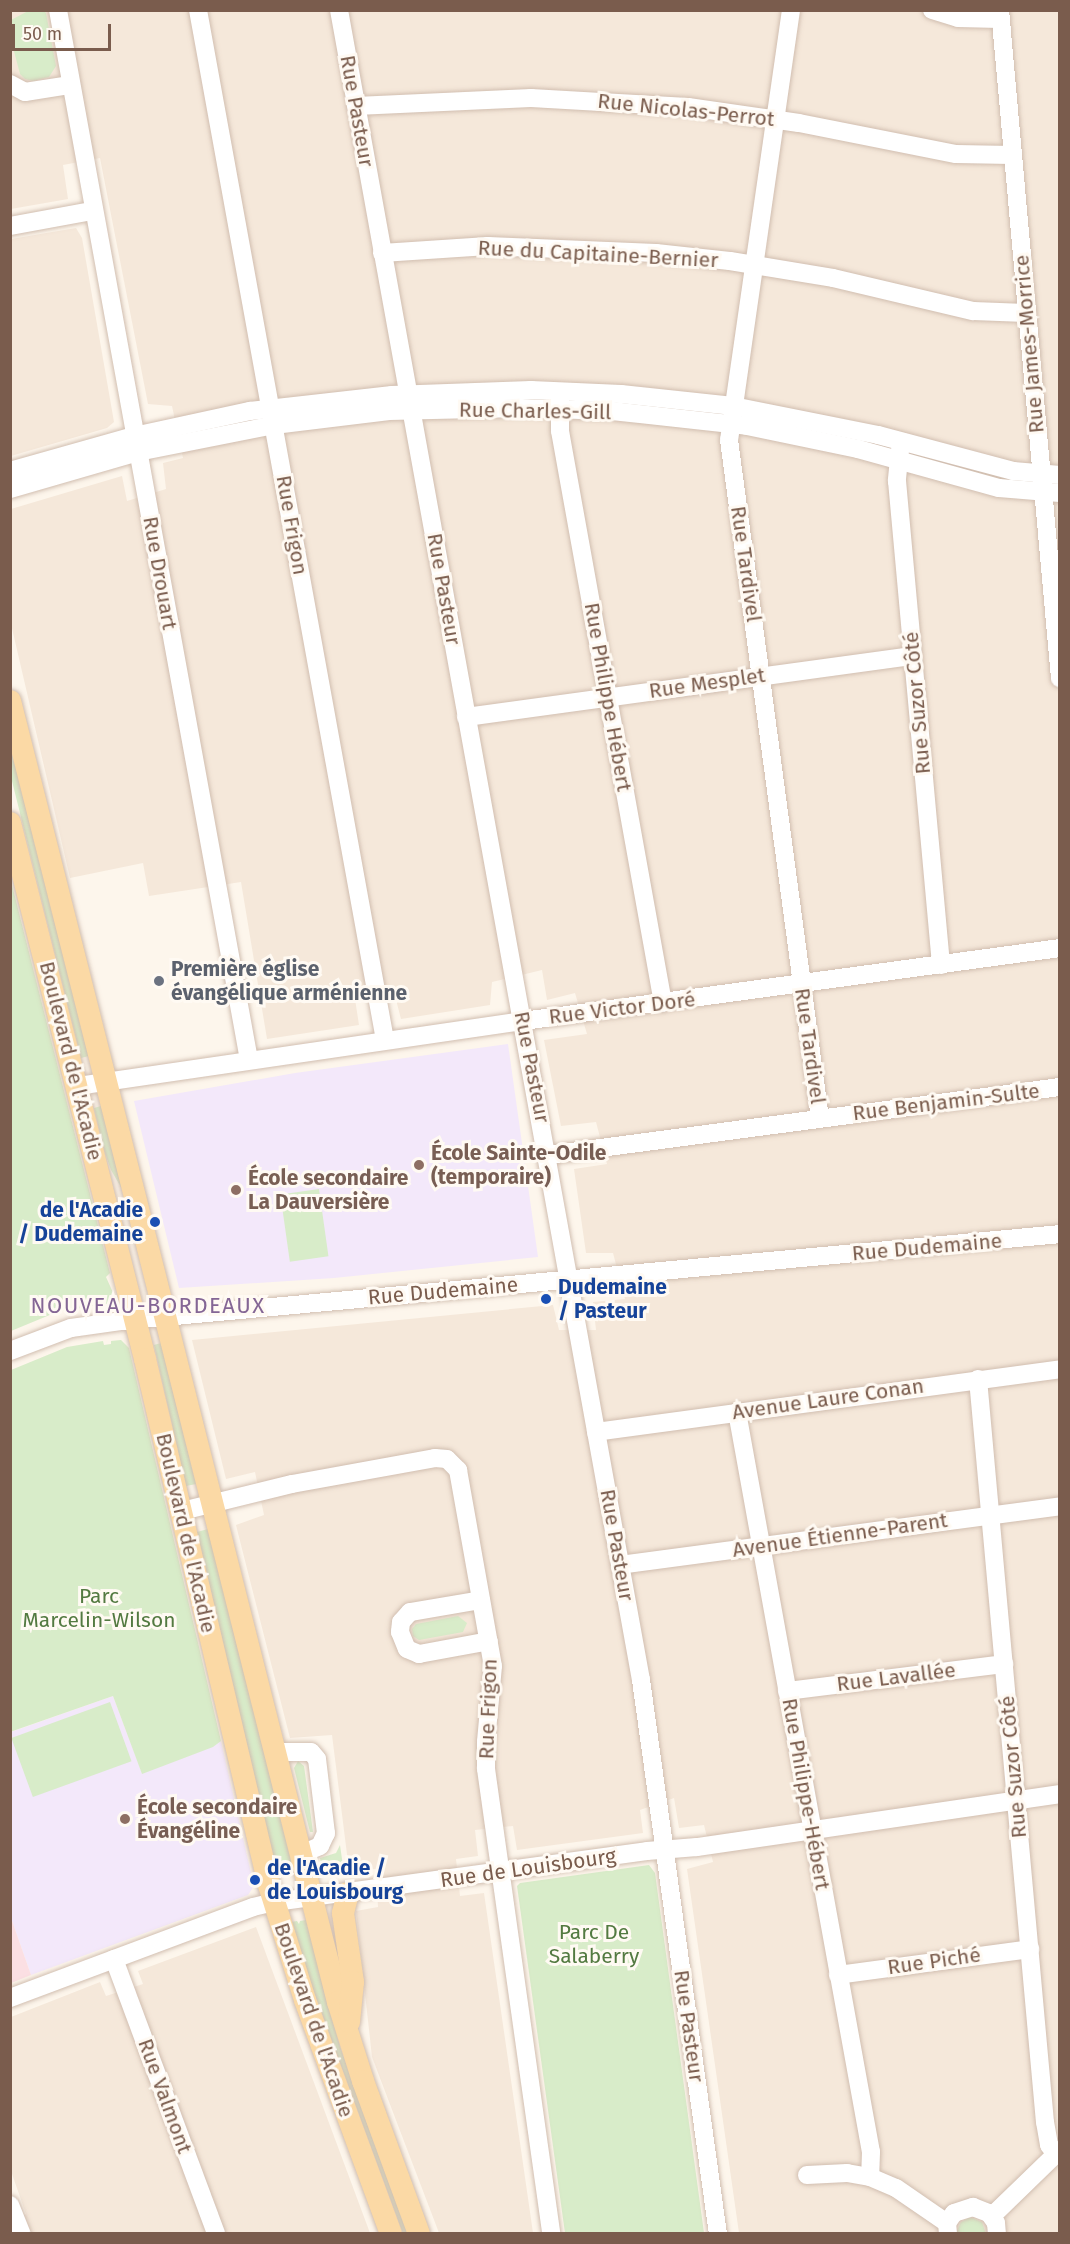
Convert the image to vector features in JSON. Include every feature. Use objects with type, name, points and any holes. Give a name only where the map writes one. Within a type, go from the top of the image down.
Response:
[{"type":"main road","name":"Boulevard de l'Acadie","points":[[10,701],[348,2036],[419,2234]]},
{"type":"main road","name":"Boulevard de l'Acadie","points":[[10,823],[136,1319],[275,1902],[305,2000],[391,2234]]},
{"type":"main road","points":[[348,1893],[343,1913],[353,1982],[348,2036]]},
{"type":"street","name":"Rue Drouart","points":[[58,10],[92,211],[249,1060]]},
{"type":"street","name":"Rue Frigon","points":[[198,10],[386,1040]]},
{"type":"street","name":"Rue Pasteur","points":[[339,10],[466,717],[548,1155],[645,1705],[718,2234]]},
{"type":"street","name":"Rue Tardivel","points":[[791,10],[730,424],[730,446],[820,1118]]},
{"type":"street","points":[[932,10],[958,18],[1000,15]]},
{"type":"street","name":"Rue James-Morrice","points":[[1000,15],[1040,474],[1051,493],[1059,678]]},
{"type":"street","points":[[10,84],[25,92],[70,86]]},
{"type":"street","name":"Rue Nicolas-Perrot","points":[[356,106],[476,99],[549,99],[688,107],[774,119],[956,154],[1012,155]]},
{"type":"street","points":[[10,226],[92,211]]},
{"type":"street","name":"Rue du Capitaine-Bernier","points":[[382,253],[470,246],[547,247],[656,253],[753,265],[853,282],[965,309],[1026,313]]},
{"type":"street","name":"Rue Charles-Gill","points":[[10,471],[272,416],[410,402],[560,400],[621,394],[733,406],[902,441],[996,467],[1059,475]]},
{"type":"street","name":"Rue Charles-Gill","points":[[560,400],[622,412],[730,424],[812,439],[898,459],[999,489],[1051,493]]},
{"type":"street","name":"Rue Philippe Hébert","points":[[560,400],[560,430],[663,1003]]},
{"type":"street","name":"Rue Suzor Côté","points":[[902,441],[897,481],[941,965]]},
{"type":"street","name":"Rue Charles-Gill","points":[[10,489],[136,444]]},
{"type":"street","name":"Rue Mesplet","points":[[466,717],[913,656]]},
{"type":"street","name":"Rue Victor Doré","points":[[77,1086],[105,1080],[386,1040],[1059,948]]},
{"type":"street","name":"Rue Benjamin-Sulte","points":[[548,1155],[1059,1087]]},
{"type":"street","name":"Rue Dudemaine","points":[[10,1351],[71,1328],[136,1319],[1059,1234]]},
{"type":"street","name":"Avenue Laure Conan","points":[[596,1432],[978,1378],[1059,1369]]},
{"type":"street","name":"Rue Suzor Côté","points":[[978,1378],[1045,2122],[1049,2145],[1057,2152]]},
{"type":"street","name":"Rue Philippe-Hébert","points":[[738,1412],[871,2152],[870,2176]]},
{"type":"street","name":"Rue Frigon","points":[[182,1511],[308,1481],[435,1458],[447,1459],[458,1470],[494,1673],[485,1757],[551,2234]]},
{"type":"street","name":"Avenue Étienne-Parent","points":[[620,1565],[1059,1506]]},
{"type":"street","points":[[481,1600],[410,1612],[402,1618],[400,1632],[407,1648],[419,1654],[489,1641]]},
{"type":"street","name":"Rue Lavallée","points":[[787,1691],[1004,1664]]},
{"type":"street","points":[[275,1752],[311,1752],[317,1759],[327,1833],[320,1846],[301,1854]]},
{"type":"street","name":"Rue de Louisbourg","points":[[10,1998],[253,1907],[275,1902],[1059,1794]]},
{"type":"street","name":"Rue Piché","points":[[838,1975],[1030,1949]]},
{"type":"street","name":"Rue Valmont","points":[[114,1959],[216,2234]]},
{"type":"street","points":[[807,2175],[847,2173],[870,2176],[896,2188],[947,2228],[954,2213],[968,2208],[980,2208],[994,2225],[1057,2152]]},
{"type":"street","points":[[10,2205],[22,2234]]},
{"type":"shaded area","points":[[11,11],[1059,11],[1059,2233],[739,2233],[687,1869],[713,1862],[704,1825],[679,1828],[674,1798],[640,1810],[643,1833],[517,1850],[513,1826],[475,1830],[478,1856],[456,1859],[460,1896],[484,1893],[533,2233],[439,2233],[372,2057],[356,1911],[378,1907],[376,1869],[349,1870],[332,1735],[290,1738],[236,1525],[264,1515],[255,1472],[226,1479],[192,1340],[553,1305],[559,1330],[596,1330],[593,1302],[625,1299],[613,1253],[586,1253],[574,1169],[607,1164],[596,1122],[561,1126],[544,1040],[587,1034],[575,993],[547,1000],[542,970],[492,982],[490,1005],[401,1019],[394,992],[355,999],[359,1025],[267,1039],[241,882],[149,896],[143,863],[70,878],[11,624],[11,509],[122,476],[127,501],[166,489],[163,463],[183,458],[172,406],[148,404],[100,158],[63,165],[68,199],[11,209]]},
{"type":"shaded area","points":[[76,228],[82,238],[114,422],[107,428],[11,456],[11,239]]},
{"type":"shaded area","points":[[508,1044],[538,1257],[334,1278],[179,1288],[134,1101],[295,1073]]},
{"type":"shaded area","name":"École secondaire Évangéline","points":[[113,1696],[142,1773],[221,1741],[254,1886],[248,1895],[31,1975],[11,1918],[11,1732]]},
{"type":"shaded area","points":[[11,1918],[31,1975],[10,1983]]},
{"type":"shaded area","points":[[256,1927],[370,2233],[11,2234],[10,2220],[26,2214],[11,2171],[11,2017],[100,1982],[106,1996],[143,1984],[138,1971]]},
{"type":"green space","points":[[30,10],[46,13],[56,66],[49,77],[33,81],[25,79],[20,74],[10,36],[11,20]]},
{"type":"green space","points":[[10,745],[89,1056],[81,1058],[11,777]]},
{"type":"green space","points":[[11,881],[110,1273],[106,1277],[115,1297],[111,1303],[57,1312],[11,1331]]},
{"type":"green space","points":[[101,1106],[122,1189],[111,1170],[105,1153],[94,1108]]},
{"type":"green space","points":[[319,1189],[328,1256],[290,1262],[280,1194]]},
{"type":"green space","name":"Parc Marcelin-Wilson","points":[[121,1340],[129,1348],[221,1741],[213,1747],[142,1774],[113,1696],[10,1732],[11,1370],[67,1347],[103,1341],[104,1345],[111,1344],[111,1341]]},
{"type":"green space","points":[[161,1343],[196,1484],[186,1486],[154,1345]]},
{"type":"green space","points":[[208,1529],[294,1872],[278,1876],[197,1532]]},
{"type":"green space","points":[[458,1616],[467,1623],[463,1632],[419,1640],[413,1636],[412,1629],[416,1624]]},
{"type":"green space","points":[[110,1702],[132,1761],[33,1797],[11,1738]]},
{"type":"green space","points":[[298,1761],[304,1766],[313,1832],[310,1832],[294,1768]]},
{"type":"green space","points":[[340,1845],[344,1873],[341,1876],[324,1877],[320,1858],[336,1853]]},
{"type":"green space","name":"Parc De Salaberry","points":[[649,1865],[655,1873],[704,2233],[565,2233],[517,1886],[520,1883]]},
{"type":"green space","points":[[306,1920],[340,2047],[408,2233],[403,2233],[311,1984],[291,1922],[297,1921],[299,1924],[300,1921]]},
{"type":"green space","points":[[970,2217],[982,2222],[986,2234],[956,2233],[961,2222]]},
{"type":"place","name":"Première église évangélique arménienne","points":[[159,981]]},
{"type":"place","name":"École Sainte-Odile (temporaire)","points":[[419,1165]]},
{"type":"place","name":"École secondaire La Dauversière","points":[[236,1190]]},
{"type":"place","name":"de l'Acadie / Dudemaine","points":[[155,1222]]},
{"type":"place","name":"Dudemaine / Pasteur","points":[[546,1299]]},
{"type":"place","name":"École secondaire Évangéline","points":[[125,1819]]},
{"type":"place","name":"de l'Acadie / de Louisbourg","points":[[255,1880]]},
{"type":"district","name":"NOUVEAU-BORDEAUX","points":[[148,1306]]}]
